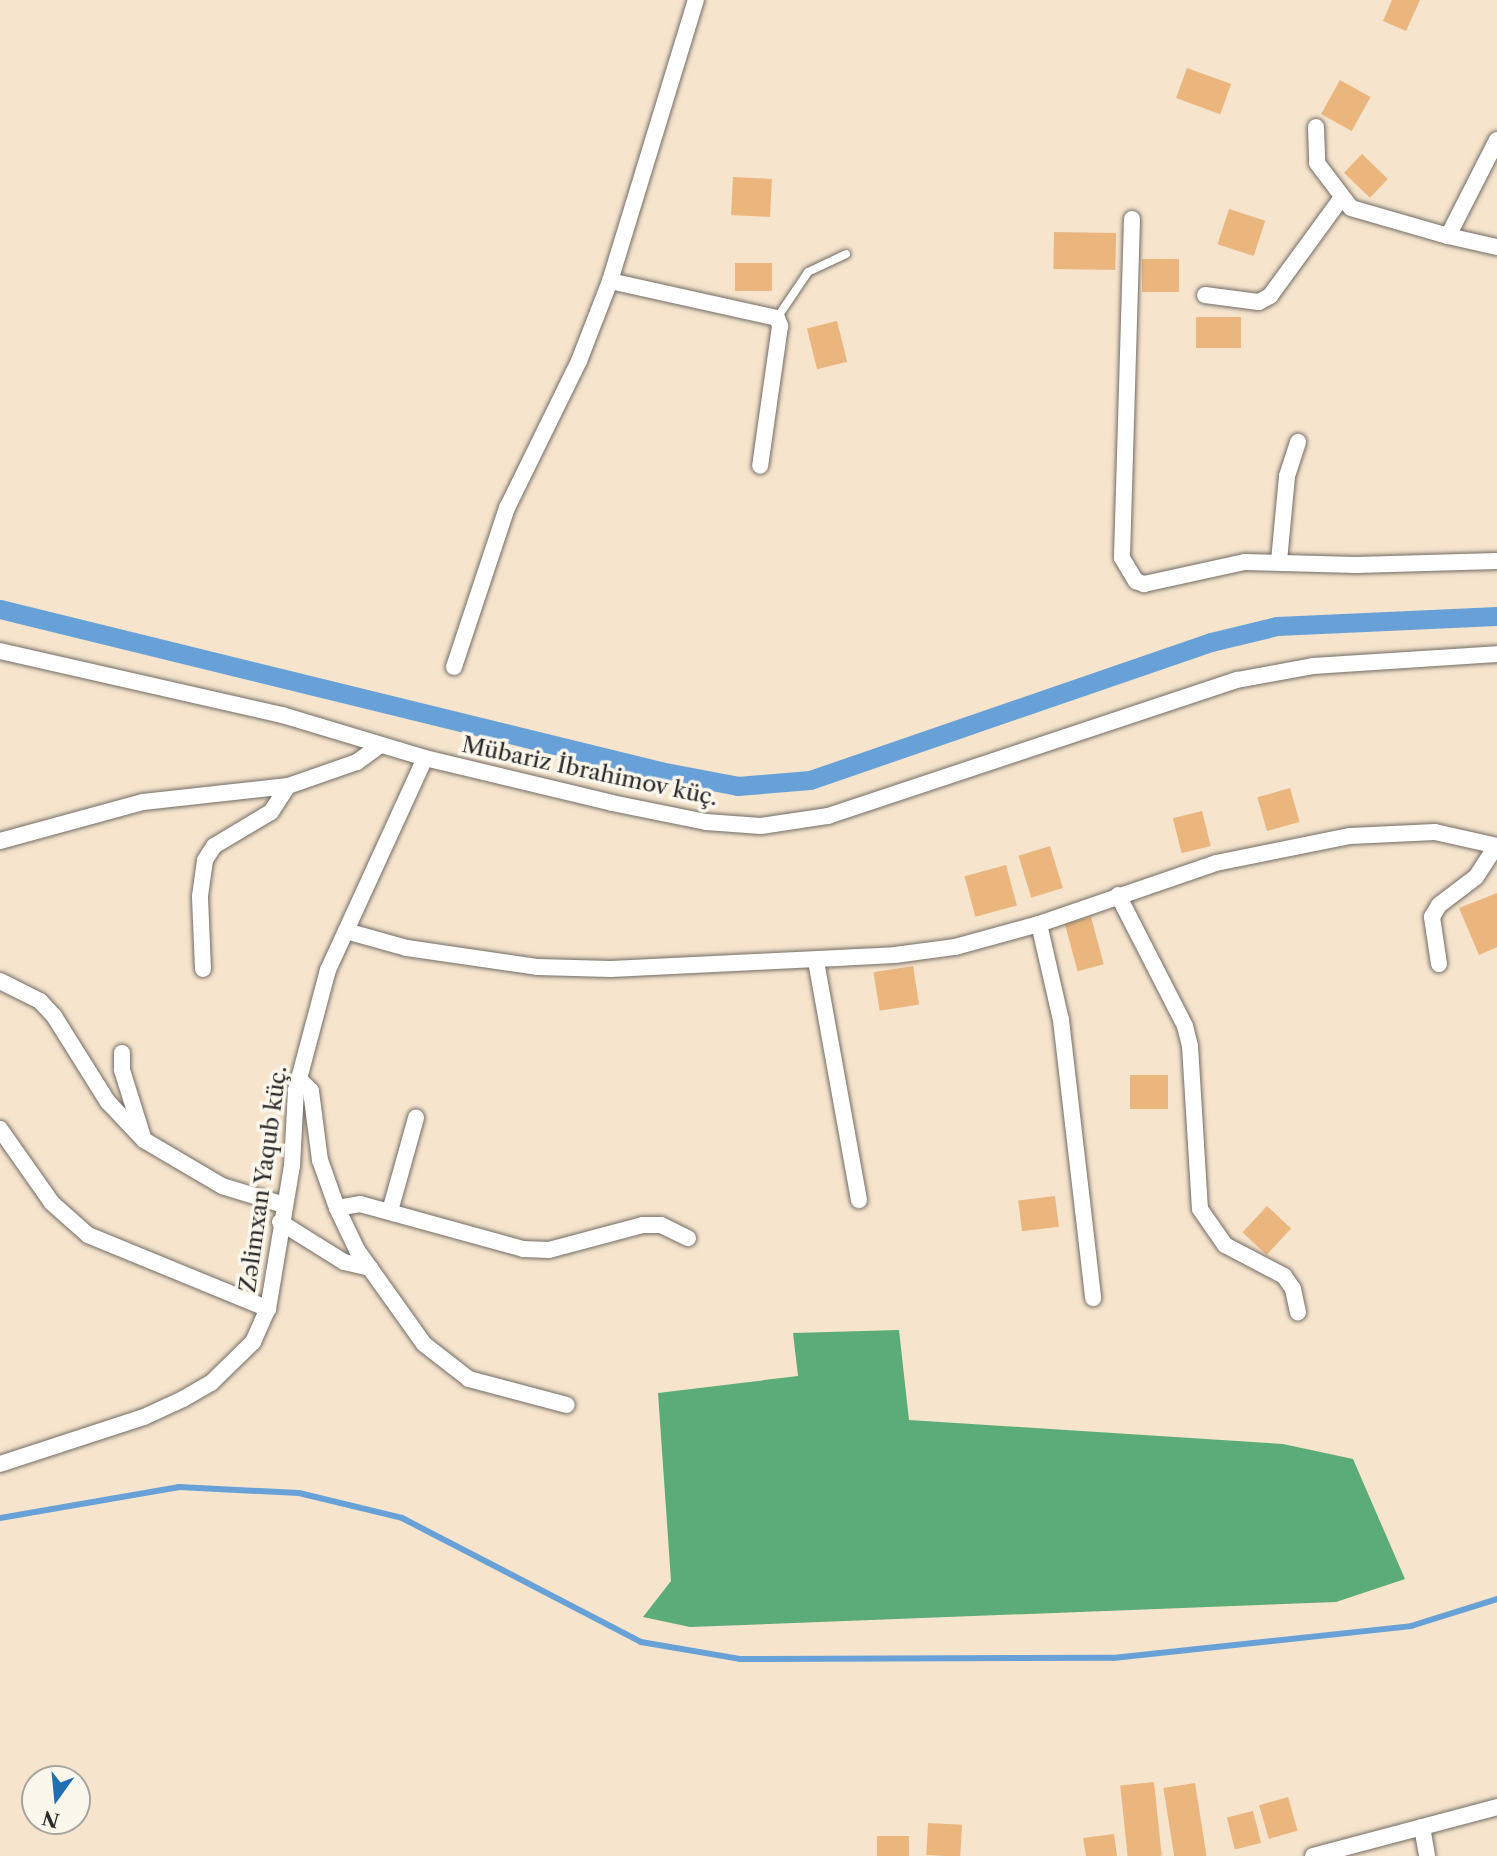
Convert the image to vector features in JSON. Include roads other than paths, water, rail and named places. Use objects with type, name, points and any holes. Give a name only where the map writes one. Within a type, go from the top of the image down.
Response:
[{"type":"street","points":[[454,667],[508,508],[579,361],[610,281],[696,0]]},
{"type":"street","points":[[1316,127],[1317,163],[1340,200],[1367,215],[1497,247]]},
{"type":"street","points":[[1448,236],[1497,140]]},
{"type":"street","points":[[1205,295],[1259,302],[1270,296],[1340,200]]},
{"type":"street","points":[[1132,219],[1122,558],[1126,571],[1144,584],[1245,562],[1356,565],[1497,561]]},
{"type":"street","points":[[610,281],[777,318],[780,326],[760,466]]},
{"type":"street","points":[[1279,561],[1287,476],[1298,442]]},
{"type":"street","name":"Mübariz İbrahimov küç.","points":[[0,650],[282,715],[425,758],[706,822],[796,823],[1237,680],[1313,666],[1497,654]]},
{"type":"street","points":[[0,841],[143,802],[288,786],[357,762],[379,746]]},
{"type":"street","name":"Zəlimxan Yaqub küç.","points":[[0,1464],[144,1416],[211,1383],[253,1342],[268,1309],[299,1079],[328,970],[425,758]]},
{"type":"street","points":[[203,969],[200,896],[205,860],[214,846],[271,811],[288,786]]},
{"type":"street","points":[[345,931],[407,948],[537,967],[611,970],[816,961],[954,947],[1040,924],[1216,863],[1350,836],[1435,832],[1496,846],[1476,877],[1439,905],[1432,918],[1439,964]]},
{"type":"street","points":[[1118,895],[1185,1026],[1190,1046],[1200,1209],[1225,1245],[1284,1276],[1293,1289],[1298,1312]]},
{"type":"street","points":[[1040,924],[1061,1020],[1093,1298]]},
{"type":"street","points":[[816,961],[859,1200]]},
{"type":"street","points":[[0,981],[40,1001],[54,1016],[108,1102],[144,1140],[222,1186],[284,1205]]},
{"type":"street","points":[[122,1053],[122,1070],[144,1140]]},
{"type":"street","points":[[299,1079],[311,1091],[320,1160],[337,1208],[370,1268],[425,1345],[450,1368],[494,1388],[567,1405]]},
{"type":"street","points":[[390,1211],[416,1118]]},
{"type":"street","points":[[0,1129],[52,1203],[88,1235],[268,1309]]},
{"type":"street","points":[[337,1208],[360,1204],[523,1248],[549,1250],[643,1225],[660,1225],[688,1238]]},
{"type":"street","points":[[280,1222],[344,1262],[370,1268]]},
{"type":"street","points":[[1313,1856],[1497,1807]]},
{"type":"street","points":[[1422,1827],[1427,1856]]},
{"type":"lane","points":[[777,318],[808,272],[846,254]]},
{"type":"waterway","points":[[0,609],[660,771],[738,786],[810,780],[1211,642],[1277,626],[1497,616]]},
{"type":"waterway","points":[[0,1518],[179,1487],[299,1493],[402,1518],[641,1642],[740,1659],[1113,1658],[1411,1626],[1497,1599]]}]
